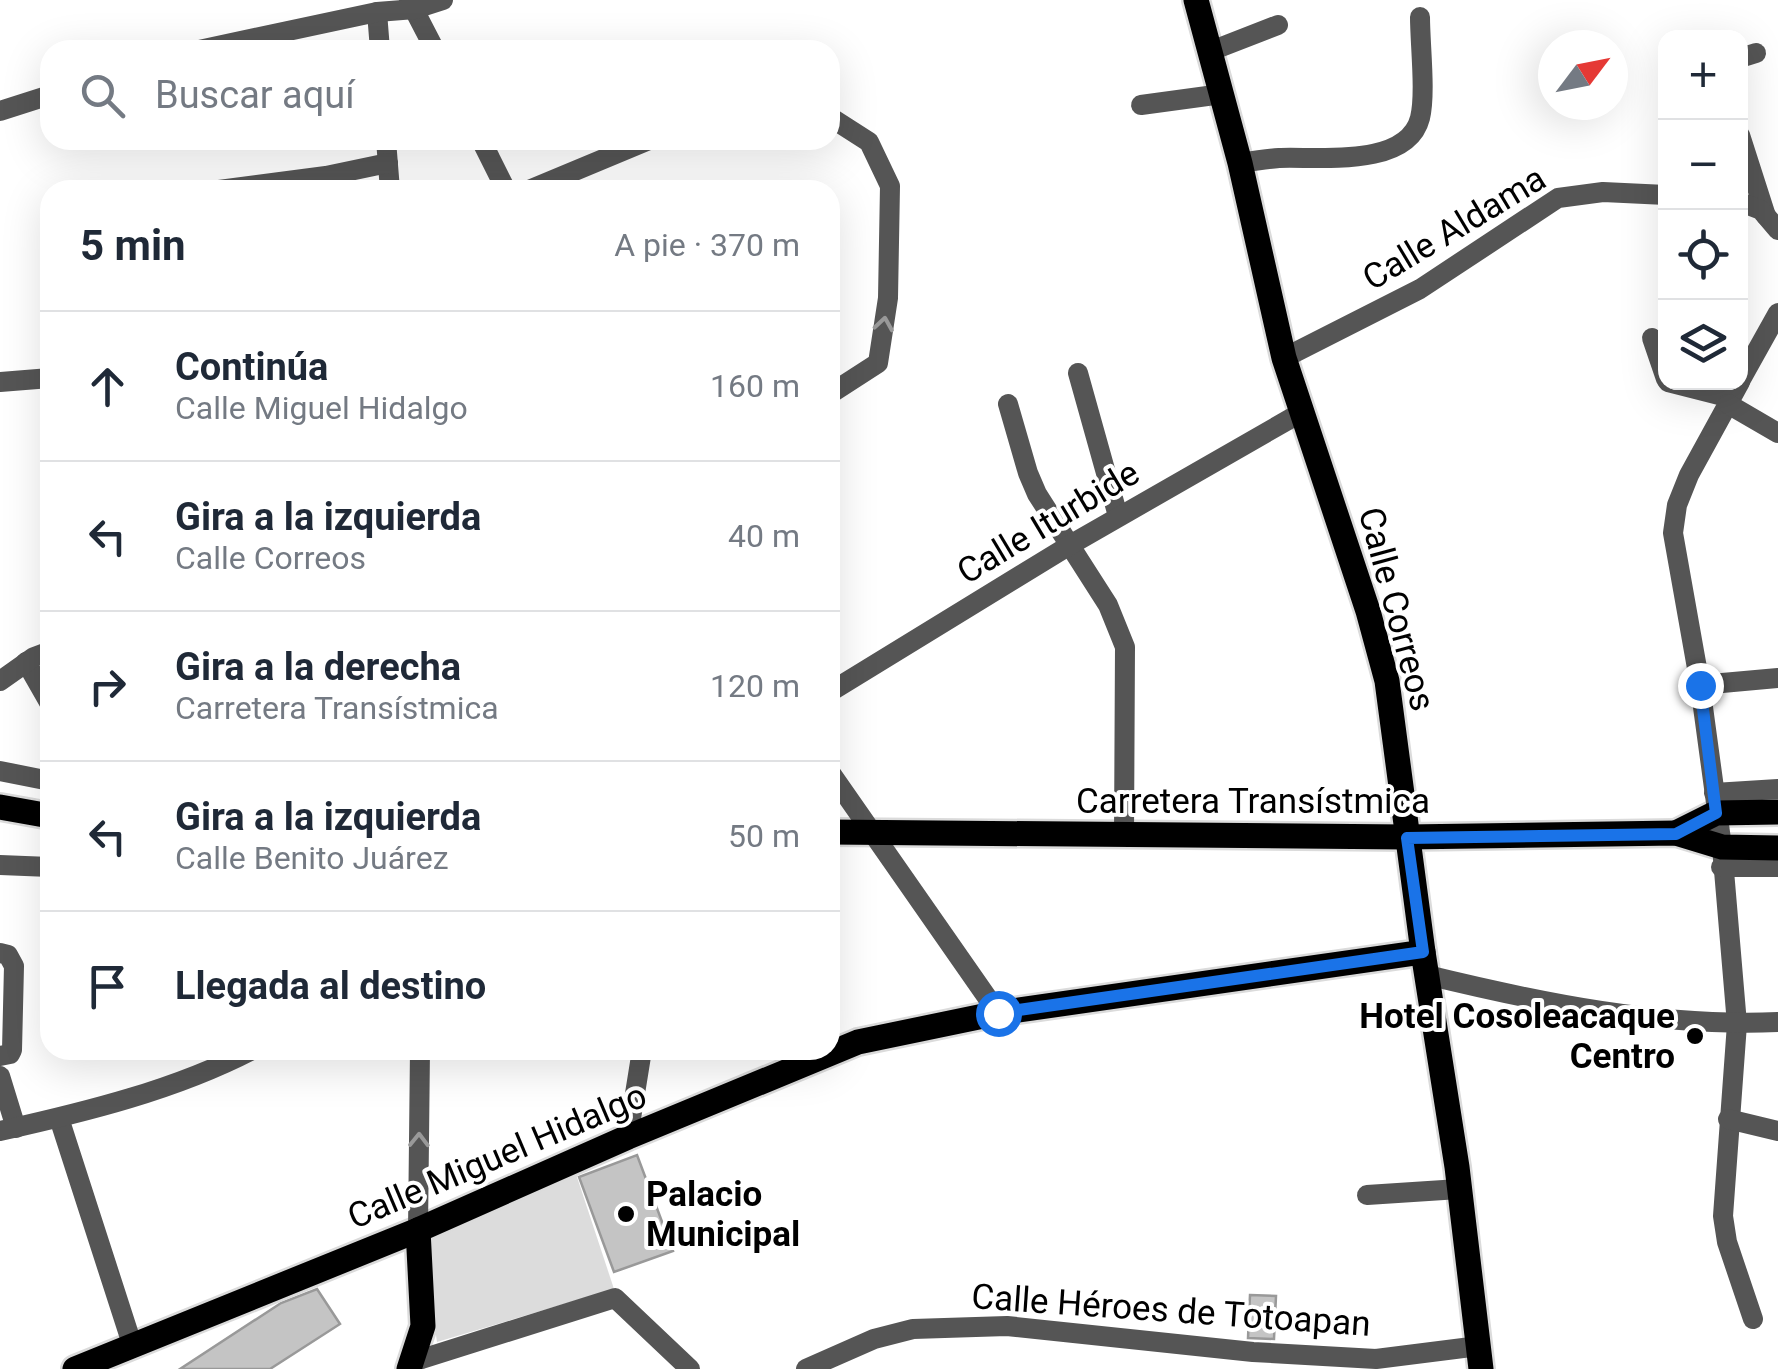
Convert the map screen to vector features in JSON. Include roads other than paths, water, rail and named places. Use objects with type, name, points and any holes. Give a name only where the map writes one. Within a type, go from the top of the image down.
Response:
[{"type":"main road","name":"Calle Correos","points":[[1196,0],[1240,163],[1284,358],[1388,681],[1480,1358]]},
{"type":"main road","name":"Carretera Transístmica","points":[[1676,834],[1715,803],[1778,812]]},
{"type":"main road","points":[[0,807],[40,814]]},
{"type":"main road","name":"Carretera Transístmica","points":[[840,832],[1407,838],[1676,834],[1722,857],[1778,848]]},
{"type":"main road","name":"Calle Miguel Hidalgo","points":[[840,1049],[858,1042],[998,1013],[1425,963]]},
{"type":"main road","name":"Calle Miguel Hidalgo","points":[[75,1369],[418,1230],[814,1060]]},
{"type":"main road","points":[[410,1366],[423,1326],[418,1230]]},
{"type":"street","points":[[246,40],[443,0]]},
{"type":"street","points":[[412,4],[431,40]]},
{"type":"street","points":[[377,12],[379,40]]},
{"type":"street","points":[[1240,163],[1280,158],[1345,160],[1391,148],[1405,138],[1420,119],[1420,17]]},
{"type":"street","points":[[1211,51],[1278,25]]},
{"type":"street","points":[[1141,105],[1222,94]]},
{"type":"street","points":[[0,111],[40,98]]},
{"type":"street","points":[[840,123],[869,142],[890,186],[888,298],[878,363],[840,388]]},
{"type":"street","points":[[387,150],[389,180]]},
{"type":"street","points":[[486,150],[501,180]]},
{"type":"street","points":[[553,180],[625,150]]},
{"type":"street","points":[[1748,157],[1772,223]]},
{"type":"street","points":[[296,180],[388,162]]},
{"type":"street","name":"Calle Aldama","points":[[1284,358],[1420,289],[1558,198],[1602,192],[1658,196]]},
{"type":"street","points":[[1748,205],[1760,210],[1772,223]]},
{"type":"street","points":[[1753,1319],[1727,1242],[1723,1216],[1737,1024],[1722,857],[1700,685],[1672,532],[1689,475],[1778,313]]},
{"type":"street","points":[[1652,338],[1658,355]]},
{"type":"street","points":[[1078,373],[1118,516]]},
{"type":"street","points":[[0,382],[40,379]]},
{"type":"street","points":[[1735,392],[1778,433]]},
{"type":"street","points":[[1008,404],[1028,473],[1108,606],[1125,647],[1124,836]]},
{"type":"street","name":"Calle Iturbide","points":[[840,686],[1118,516],[1302,412]]},
{"type":"street","points":[[0,681],[40,656]]},
{"type":"street","points":[[26,662],[40,686]]},
{"type":"street","points":[[1700,685],[1778,678]]},
{"type":"street","points":[[0,771],[40,779]]},
{"type":"street","points":[[840,787],[998,1013]]},
{"type":"street","points":[[1715,803],[1778,788]]},
{"type":"street","points":[[1722,857],[1778,867]]},
{"type":"street","points":[[0,865],[40,867]]},
{"type":"street","points":[[0,953],[8,956],[14,966],[12,1050],[0,1056]]},
{"type":"street","points":[[1425,963],[1522,997],[1599,1010],[1662,1019],[1737,1024],[1778,1022]]},
{"type":"street","points":[[0,1076],[8,1130],[212,1071],[233,1060]]},
{"type":"street","points":[[418,1230],[420,1060]]},
{"type":"street","points":[[628,1137],[640,1060]]},
{"type":"street","points":[[59,1118],[132,1344]]},
{"type":"street","points":[[1728,1119],[1778,1131]]},
{"type":"street","points":[[1367,1196],[1460,1189]]},
{"type":"street","points":[[410,1366],[616,1298],[690,1369]]},
{"type":"street","name":"Calle Héroes de Totoapan","points":[[806,1369],[874,1338],[913,1328],[1007,1326],[1250,1360],[1480,1358]]},
{"type":"place","name":"Hotel Cosoleacaque Centro","points":[[1695,1036]]},
{"type":"place","name":"Palacio Municipal","points":[[626,1214]]}]
